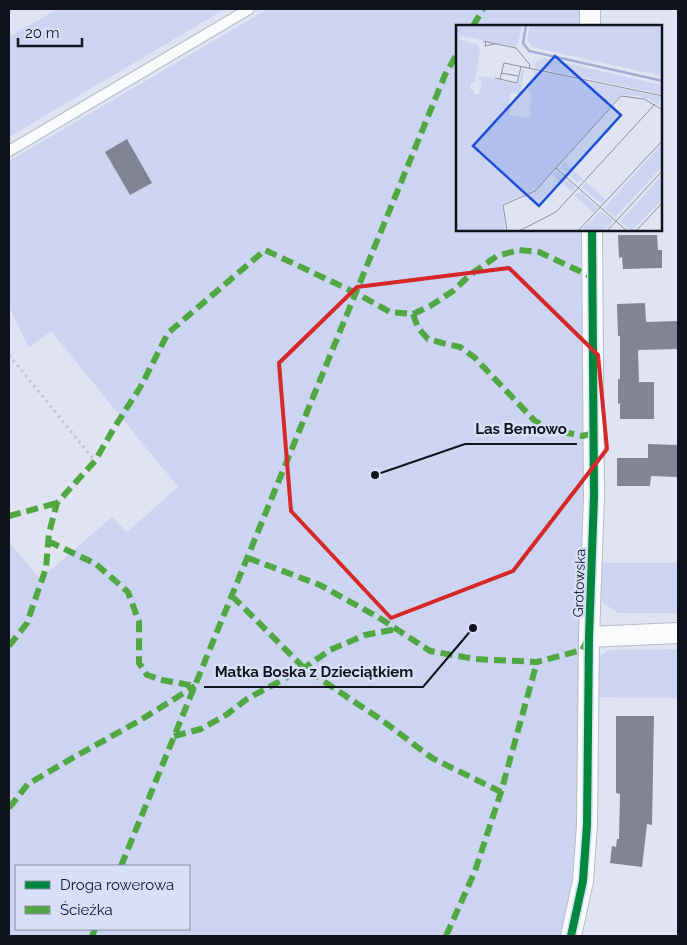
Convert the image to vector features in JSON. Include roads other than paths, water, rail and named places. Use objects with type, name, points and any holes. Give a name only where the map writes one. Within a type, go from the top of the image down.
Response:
[{"type":"street","points":[[590,9],[590,25]]},
{"type":"street","name":"Grotowska","points":[[571,936],[582,881],[587,825],[589,637],[594,496],[592,231]]},
{"type":"street","points":[[589,637],[678,634]]},
{"type":"lane","points":[[9,151],[249,9]]},
{"type":"place","name":"Las Bemowo","points":[[375,475]]},
{"type":"place","name":"Matka Boska z Dzieciątkiem","points":[[473,628]]}]
